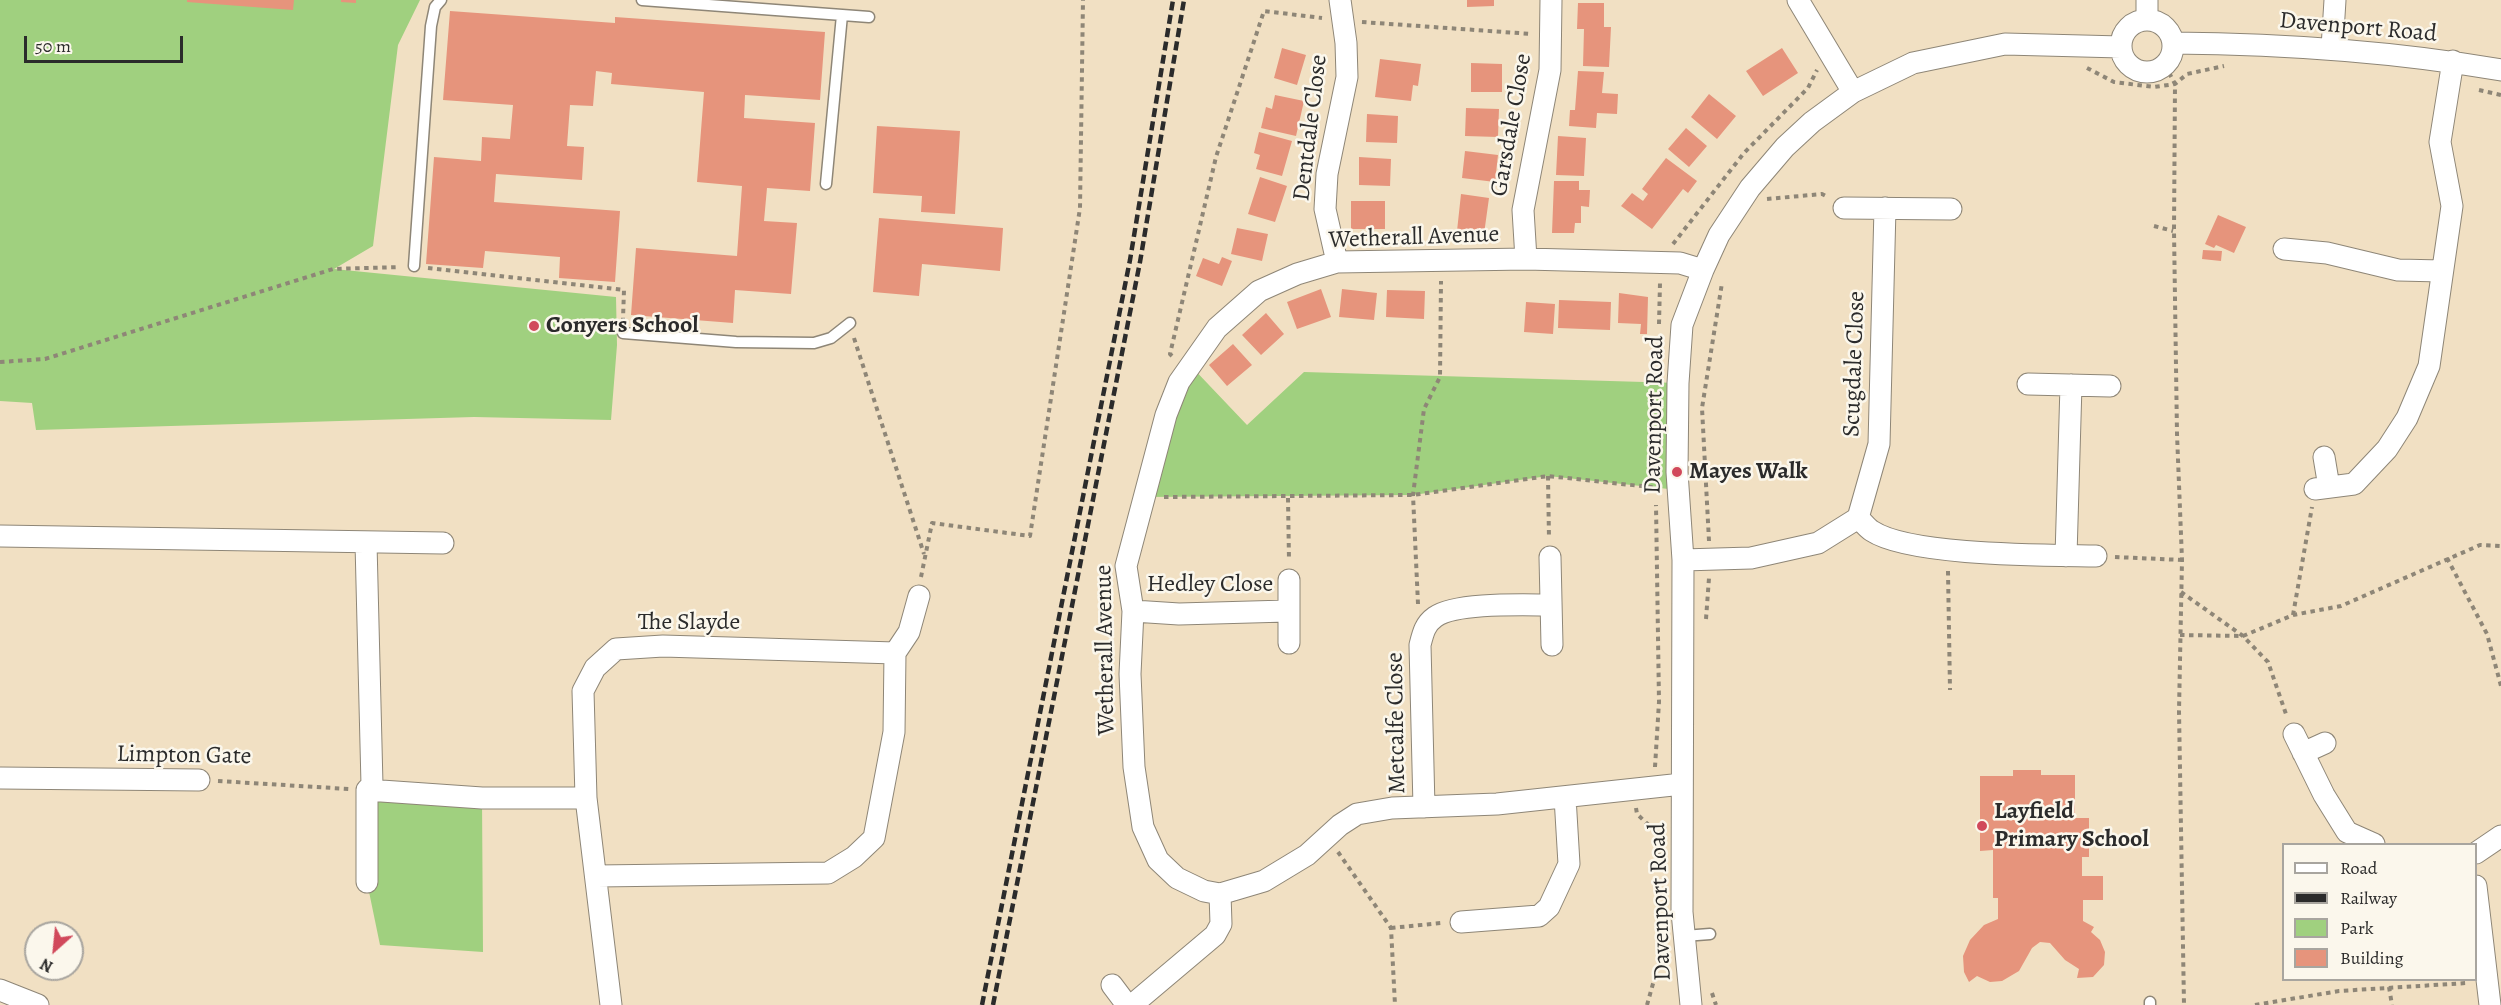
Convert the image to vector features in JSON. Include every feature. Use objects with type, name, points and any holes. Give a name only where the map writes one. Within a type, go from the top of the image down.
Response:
[{"type":"street","name":"Dentdale Close","points":[[1337,262],[1325,208],[1327,174],[1347,77],[1344,21],[1340,0]]},
{"type":"street","name":"Garsdale Close","points":[[1526,259],[1522,210],[1550,70],[1551,0]]},
{"type":"street","points":[[1798,0],[1853,92]]},
{"type":"street","points":[[2332,48],[2335,0]]},
{"type":"street","points":[[2147,10],[2169,31],[2173,43],[2170,74],[2131,67],[2123,57],[2121,47],[2125,34],[2147,10]]},
{"type":"street","name":"Davenport Road","points":[[2173,43],[2332,48],[2451,72],[2501,70]]},
{"type":"street","name":"Davenport Road","points":[[1691,1005],[1682,912],[1683,560],[1678,490],[1678,384],[1682,325],[1702,270],[1719,235],[1758,194],[1785,147],[1812,122],[1853,92],[1913,63],[2005,44],[2121,47]]},
{"type":"street","points":[[2324,457],[2322,488],[2354,484],[2387,449],[2407,418],[2429,366],[2452,206],[2440,142],[2451,72]]},
{"type":"street","points":[[1844,208],[1951,209]]},
{"type":"street","name":"Scugdale Close","points":[[1858,519],[1879,444],[1885,208]]},
{"type":"street","points":[[2284,249],[2305,241],[2327,253],[2398,270],[2442,271]]},
{"type":"street","name":"Wetherall Avenue","points":[[1220,894],[1204,891],[1177,878],[1158,860],[1143,827],[1134,767],[1130,674],[1133,611],[1126,566],[1166,416],[1179,382],[1189,364],[1217,328],[1259,291],[1297,274],[1337,262],[1391,259],[1441,262],[1526,259],[1680,263],[1702,270]]},
{"type":"street","points":[[2028,384],[2110,386]]},
{"type":"street","points":[[2066,556],[2071,385]]},
{"type":"street","points":[[1683,560],[1751,558],[1818,543],[1858,519],[1872,531],[1894,541],[1947,548],[2096,556]]},
{"type":"street","points":[[0,536],[443,543]]},
{"type":"street","points":[[366,543],[372,785],[367,790],[368,882]]},
{"type":"street","points":[[1550,557],[1552,645]]},
{"type":"street","name":"Hedley Close","points":[[1288,643],[1289,580]]},
{"type":"street","points":[[597,876],[828,873],[854,857],[874,838],[894,732],[895,653],[909,632],[919,596]]},
{"type":"street","name":"Metcalfe Close","points":[[1424,807],[1420,645],[1425,627],[1437,616],[1460,609],[1551,605]]},
{"type":"street","name":"Hedley Close","points":[[1133,611],[1179,614],[1287,611]]},
{"type":"street","name":"The Slayde","points":[[611,1005],[586,798],[583,691],[595,668],[616,649],[663,646],[895,653]]},
{"type":"street","points":[[2294,734],[2347,832],[2359,842]]},
{"type":"street","points":[[2303,753],[2325,742]]},
{"type":"street","name":"Limpton Gate","points":[[0,778],[199,780]]},
{"type":"street","points":[[1112,985],[1129,1005],[1215,934],[1221,924],[1220,894],[1264,880],[1307,855],[1357,814],[1392,808],[1565,797],[1682,784]]},
{"type":"street","points":[[367,790],[482,798],[586,798]]},
{"type":"street","points":[[1461,922],[1539,916],[1549,907],[1569,864],[1565,797]]},
{"type":"street","points":[[2477,851],[2501,836]]},
{"type":"street","points":[[2477,901],[2490,1005]]},
{"type":"street","points":[[0,990],[38,1005]]},
{"type":"street","points":[[2495,1005],[2501,1005]]},
{"type":"lane","points":[[414,266],[431,26],[435,7],[441,0]]},
{"type":"lane","points":[[642,0],[869,17]]},
{"type":"lane","points":[[826,184],[842,15]]},
{"type":"lane","points":[[623,333],[736,342],[814,344],[831,338],[850,323]]},
{"type":"lane","points":[[1684,936],[1710,934]]},
{"type":"path","points":[[919,596],[924,554],[932,523],[1030,536],[1080,208],[1083,0]]},
{"type":"path","points":[[1189,364],[1170,354],[1216,157],[1264,10],[1344,21],[1552,35]]},
{"type":"path","points":[[2075,67],[2087,68],[2114,82],[2134,87],[2170,74],[2187,74],[2227,65]]},
{"type":"path","points":[[2451,72],[2501,96]]},
{"type":"path","points":[[2170,74],[2177,434],[2182,560],[2179,723],[2184,1005]]},
{"type":"path","points":[[1758,194],[1773,189]]},
{"type":"path","points":[[1758,194],[1822,194],[1844,208]]},
{"type":"path","points":[[1758,194],[1760,208]]},
{"type":"path","points":[[2154,226],[2174,231]]},
{"type":"path","points":[[1418,610],[1413,495],[1424,409],[1440,377],[1441,262]]},
{"type":"path","points":[[0,362],[45,359],[333,269],[414,266],[624,290],[623,333]]},
{"type":"path","points":[[1705,624],[1710,560],[1702,408],[1723,278]]},
{"type":"path","points":[[850,323],[924,554]]},
{"type":"path","points":[[1548,476],[1550,557]]},
{"type":"path","points":[[1145,497],[1288,498],[1413,495],[1548,476],[1678,490]]},
{"type":"path","points":[[2293,615],[2322,488]]},
{"type":"path","points":[[1288,498],[1289,580]]},
{"type":"path","points":[[2180,635],[2243,636],[2293,615],[2341,606],[2480,545],[2501,546]]},
{"type":"path","points":[[1947,548],[1950,690]]},
{"type":"path","points":[[2096,556],[2182,560]]},
{"type":"path","points":[[2448,558],[2487,634],[2501,686]]},
{"type":"path","points":[[2181,592],[2243,636],[2268,663],[2294,734]]},
{"type":"path","name":"Limpton Gate","points":[[199,780],[367,790]]},
{"type":"path","points":[[1327,837],[1391,928],[1395,1005]]},
{"type":"path","points":[[1391,928],[1461,922]]},
{"type":"path","points":[[1710,983],[1716,1005]]},
{"type":"path","points":[[2255,1005],[2339,991],[2488,983]]},
{"type":"path","points":[[2389,987],[2392,1005]]},
{"type":"green space","points":[[0,0],[420,0],[398,45],[373,246],[334,269],[616,297],[617,345],[611,420],[474,417],[36,430],[32,403],[0,401]]},
{"type":"green space","points":[[1189,364],[1247,425],[1304,372],[1678,383],[1678,490],[1548,476],[1413,495],[1145,497]]},
{"type":"green space","points":[[367,790],[482,798],[483,952],[380,945],[367,882]]},
{"type":"building","points":[[187,0],[294,0],[293,10],[187,2]]},
{"type":"building","points":[[341,0],[356,0],[356,3],[341,2]]},
{"type":"building","points":[[1467,0],[1494,0],[1494,6],[1467,7]]},
{"type":"building","points":[[1578,3],[1604,3],[1604,27],[1611,27],[1609,67],[1583,66],[1584,29],[1577,29]]},
{"type":"building","points":[[450,11],[615,23],[615,17],[825,32],[820,100],[745,95],[744,118],[815,123],[810,191],[767,188],[764,221],[797,223],[791,294],[735,290],[733,323],[631,315],[636,248],[737,256],[742,186],[697,182],[704,92],[611,84],[612,73],[596,71],[593,106],[570,105],[567,146],[584,147],[582,180],[496,174],[494,202],[620,211],[615,282],[559,278],[560,257],[485,251],[483,268],[426,264],[434,157],[481,161],[482,137],[510,139],[513,105],[443,100]]},
{"type":"building","points":[[1282,48],[1306,55],[1297,85],[1274,78]]},
{"type":"building","points":[[1782,48],[1798,73],[1763,96],[1746,71]]},
{"type":"building","points":[[1380,59],[1421,64],[1418,86],[1413,85],[1411,101],[1375,97]]},
{"type":"building","points":[[1471,63],[1502,64],[1502,92],[1471,92]]},
{"type":"building","points":[[1578,71],[1604,72],[1602,93],[1618,94],[1617,114],[1597,113],[1596,128],[1569,126],[1570,110],[1575,110]]},
{"type":"building","points":[[1709,94],[1736,116],[1717,139],[1691,117]]},
{"type":"building","points":[[1275,95],[1304,101],[1296,136],[1261,128],[1266,107],[1272,109]]},
{"type":"building","points":[[1466,108],[1499,109],[1498,137],[1465,136]]},
{"type":"building","points":[[1367,114],[1398,116],[1397,143],[1366,142]]},
{"type":"building","points":[[877,126],[960,131],[955,214],[921,212],[922,196],[873,193]]},
{"type":"building","points":[[1686,128],[1707,146],[1689,167],[1668,149]]},
{"type":"building","points":[[1259,132],[1292,141],[1282,176],[1256,169],[1260,155],[1254,153]]},
{"type":"building","points":[[1558,136],[1586,138],[1584,176],[1556,175]]},
{"type":"building","points":[[1465,151],[1498,155],[1495,182],[1462,178]]},
{"type":"building","points":[[1359,157],[1391,159],[1390,186],[1359,185]]},
{"type":"building","points":[[1666,158],[1697,181],[1688,193],[1683,189],[1652,229],[1621,206],[1632,193],[1643,201],[1648,194],[1642,189]]},
{"type":"building","points":[[1260,177],[1287,186],[1275,222],[1248,214]]},
{"type":"building","points":[[1554,181],[1579,181],[1579,190],[1590,190],[1589,207],[1581,206],[1581,223],[1575,223],[1574,233],[1552,233]]},
{"type":"building","points":[[1461,194],[1489,198],[1484,234],[1457,231]]},
{"type":"building","points":[[1351,201],[1385,201],[1385,229],[1351,229]]},
{"type":"building","points":[[2218,215],[2246,227],[2234,253],[2216,245],[2214,248],[2205,244]]},
{"type":"building","points":[[879,218],[1003,228],[1000,271],[922,264],[919,296],[873,292]]},
{"type":"building","points":[[1237,228],[1268,234],[1262,261],[1231,254]]},
{"type":"building","points":[[2203,250],[2222,251],[2221,261],[2202,259]]},
{"type":"building","points":[[1222,257],[1232,261],[1222,286],[1196,276],[1203,258],[1219,264]]},
{"type":"building","points":[[1321,289],[1331,317],[1297,329],[1287,302]]},
{"type":"building","points":[[1342,289],[1377,293],[1374,320],[1339,317]]},
{"type":"building","points":[[1387,290],[1425,291],[1424,319],[1386,317]]},
{"type":"building","points":[[1619,293],[1648,297],[1647,334],[1640,334],[1641,324],[1618,323]]},
{"type":"building","points":[[1559,300],[1611,302],[1610,330],[1558,328]]},
{"type":"building","points":[[1526,302],[1555,304],[1553,334],[1524,332]]},
{"type":"building","points":[[1266,313],[1284,334],[1261,355],[1242,335]]},
{"type":"building","points":[[1233,344],[1252,365],[1227,386],[1209,365]]},
{"type":"building","points":[[2013,770],[2041,770],[2041,775],[2075,775],[2075,818],[2089,818],[2089,857],[2082,857],[2082,876],[2103,876],[2103,900],[2083,900],[2083,921],[2094,927],[2091,932],[2100,940],[2105,952],[2104,965],[2093,977],[2077,978],[2079,969],[2065,960],[2050,943],[2040,942],[2032,948],[2019,971],[2002,981],[1990,982],[1977,976],[1969,982],[1964,972],[1963,956],[1970,940],[1984,925],[1998,919],[1998,898],[1993,898],[1993,850],[1980,851],[1980,776],[2013,776]]},
{"type":"railway","points":[[982,1005],[1130,260],[1173,0]]},
{"type":"railway","points":[[993,1005],[1140,262],[1184,0]]},
{"type":"place","name":"Conyers School","points":[[534,326]]},
{"type":"place","name":"Mayes Walk","points":[[1677,472]]},
{"type":"place","name":"Layfield Primary School","points":[[1982,826]]}]
